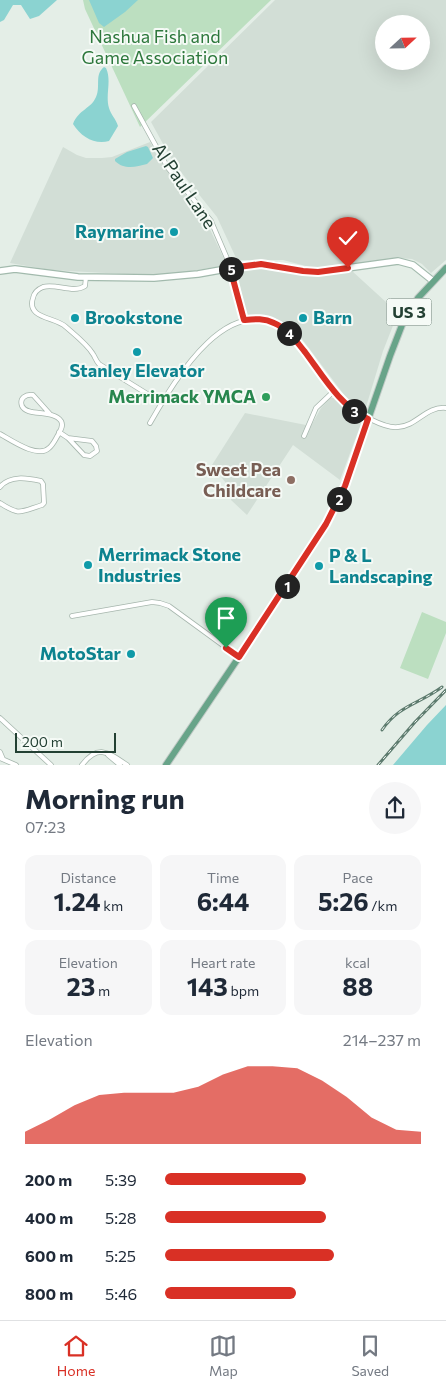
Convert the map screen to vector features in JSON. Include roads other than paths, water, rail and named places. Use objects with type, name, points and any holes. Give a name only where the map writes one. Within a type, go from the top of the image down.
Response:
[{"type":"main road","name":"US 3","points":[[166,765],[326,524],[345,486],[402,325],[418,298],[446,268]]},
{"type":"street","name":"Al Paul Lane","points":[[134,106],[168,168],[208,216],[230,268],[244,320]]},
{"type":"street","points":[[0,271],[27,269],[86,277],[166,278],[261,264],[318,272],[398,261],[413,265],[433,281]]},
{"type":"street","points":[[86,277],[85,286],[80,289],[48,286],[41,288],[34,294],[32,299],[34,309],[42,317],[66,326],[94,354],[98,364],[162,403]]},
{"type":"street","points":[[150,423],[182,372],[196,354],[219,334],[244,320],[261,319],[269,320],[283,328],[295,339],[334,391],[352,409],[368,419],[388,426],[400,427],[409,424],[433,409],[446,408]]},
{"type":"street","points":[[304,436],[316,408],[334,391]]},
{"type":"street","points":[[0,435],[30,450],[39,452],[49,449],[62,423],[50,414],[27,410],[22,406],[23,398],[30,394],[35,396],[50,414]]},
{"type":"street","points":[[59,432],[68,438],[84,455],[90,456],[97,451],[92,440],[68,438]]},
{"type":"street","points":[[0,488],[10,479],[41,480],[44,484],[44,502],[42,505],[18,512],[0,503]]},
{"type":"street","points":[[72,616],[160,602],[175,610],[239,657]]},
{"type":"street","points":[[0,718],[51,765]]},
{"type":"street","points":[[82,765],[90,755],[100,751],[127,765]]},
{"type":"street","points":[[0,752],[1,759],[16,765]]},
{"type":"street","points":[[108,755],[120,765]]},
{"type":"water","points":[[0,0],[57,0],[39,16],[30,19],[21,5],[13,5],[4,20],[0,22]]},
{"type":"water","points":[[89,0],[138,0],[104,27],[99,23]]},
{"type":"water","points":[[104,67],[108,73],[109,108],[118,126],[109,141],[99,142],[84,136],[73,124],[78,115],[94,101],[98,89],[98,77]]},
{"type":"water","points":[[146,146],[153,158],[147,164],[126,167],[115,161],[115,159],[127,152]]},
{"type":"water","points":[[446,705],[446,765],[393,765],[427,725]]},
{"type":"railway","points":[[382,730],[395,715],[442,687]]},
{"type":"railway","points":[[378,765],[446,690]]},
{"type":"place","name":"Raymarine","points":[[174,232]]},
{"type":"place","name":"Brookstone","points":[[75,318]]},
{"type":"place","name":"Barn","points":[[303,318]]},
{"type":"place","name":"Stanley Elevator","points":[[137,352]]},
{"type":"place","name":"Merrimack YMCA","points":[[266,397]]},
{"type":"place","name":"Sweet Pea Childcare","points":[[291,480]]},
{"type":"place","name":"Merrimack Stone Industries","points":[[88,565]]},
{"type":"place","name":"P & L Landscaping","points":[[319,566]]},
{"type":"place","name":"MotoStar","points":[[131,654]]},
{"type":"park label","name":"Nashua Fish and Game Association","points":[[155,47]]}]
